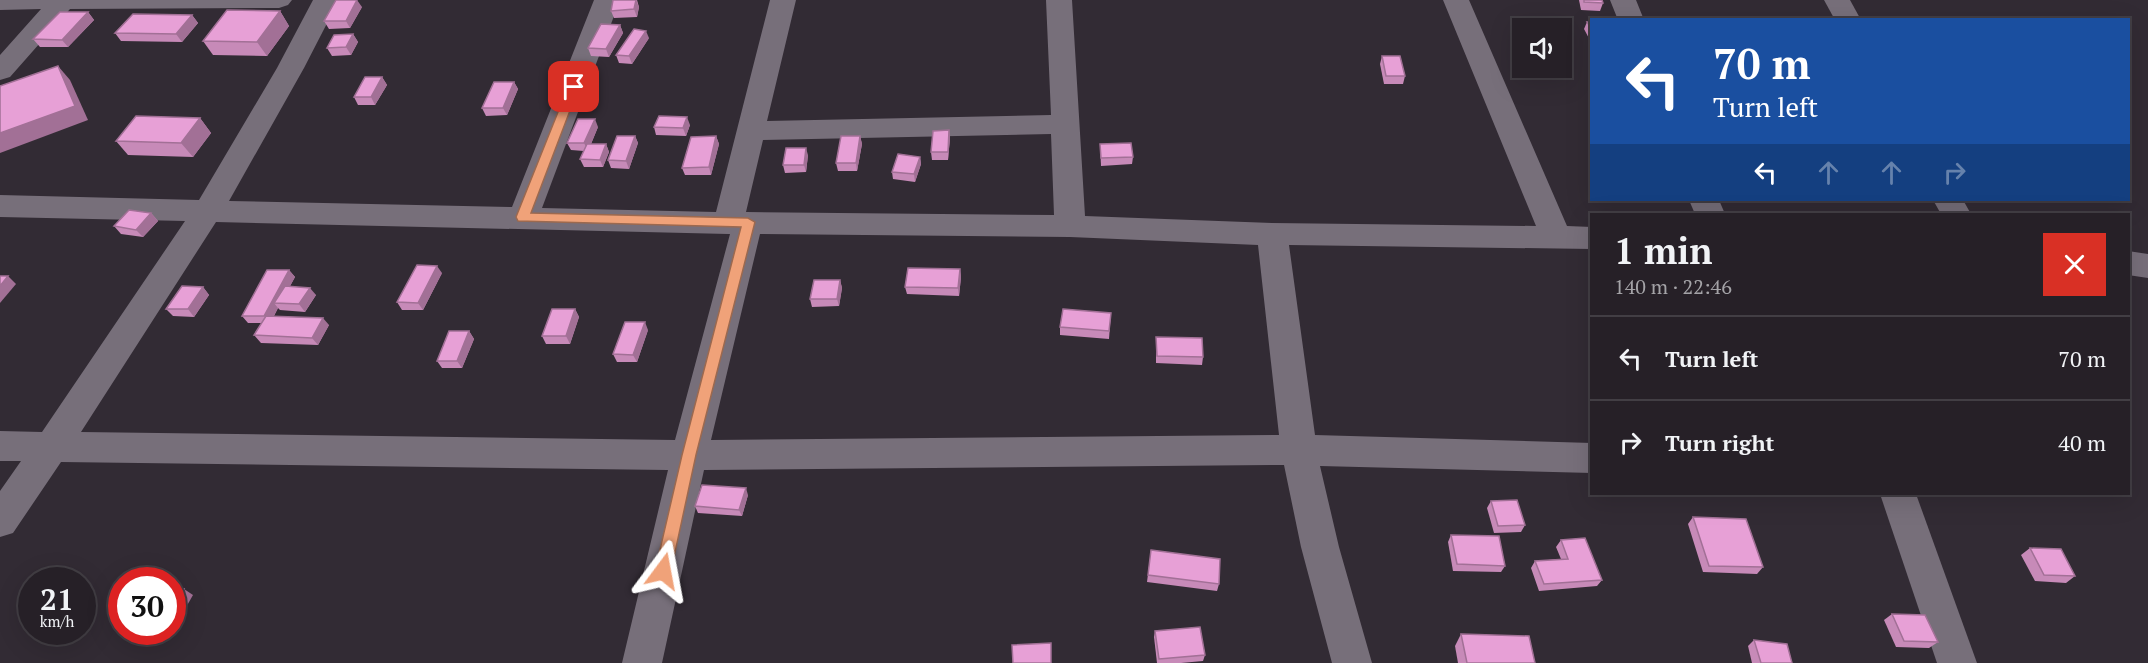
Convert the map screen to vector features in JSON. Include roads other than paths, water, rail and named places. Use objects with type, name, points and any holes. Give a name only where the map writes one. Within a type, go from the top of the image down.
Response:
[{"type":"street","points":[[0,2],[279,0]]},
{"type":"street","points":[[0,520],[207,212],[290,72],[326,0]]},
{"type":"street","points":[[523,217],[607,0]]},
{"type":"street","points":[[642,663],[738,223],[750,131],[783,0]]},
{"type":"street","points":[[1059,0],[1070,226]]},
{"type":"street","points":[[1456,0],[1556,237]]},
{"type":"street","points":[[1623,0],[1630,18]]},
{"type":"street","points":[[1837,0],[1847,18]]},
{"type":"street","points":[[0,71],[63,1]]},
{"type":"street","points":[[750,131],[1066,124]]},
{"type":"street","points":[[0,206],[738,223],[1070,226],[1272,234],[1590,238]]},
{"type":"street","points":[[1272,234],[1299,450],[1320,547],[1352,663]]},
{"type":"street","points":[[2130,263],[2148,266]]},
{"type":"street","points":[[0,446],[689,455],[1299,450],[1590,458]]},
{"type":"street","points":[[1898,495],[1957,663]]}]
